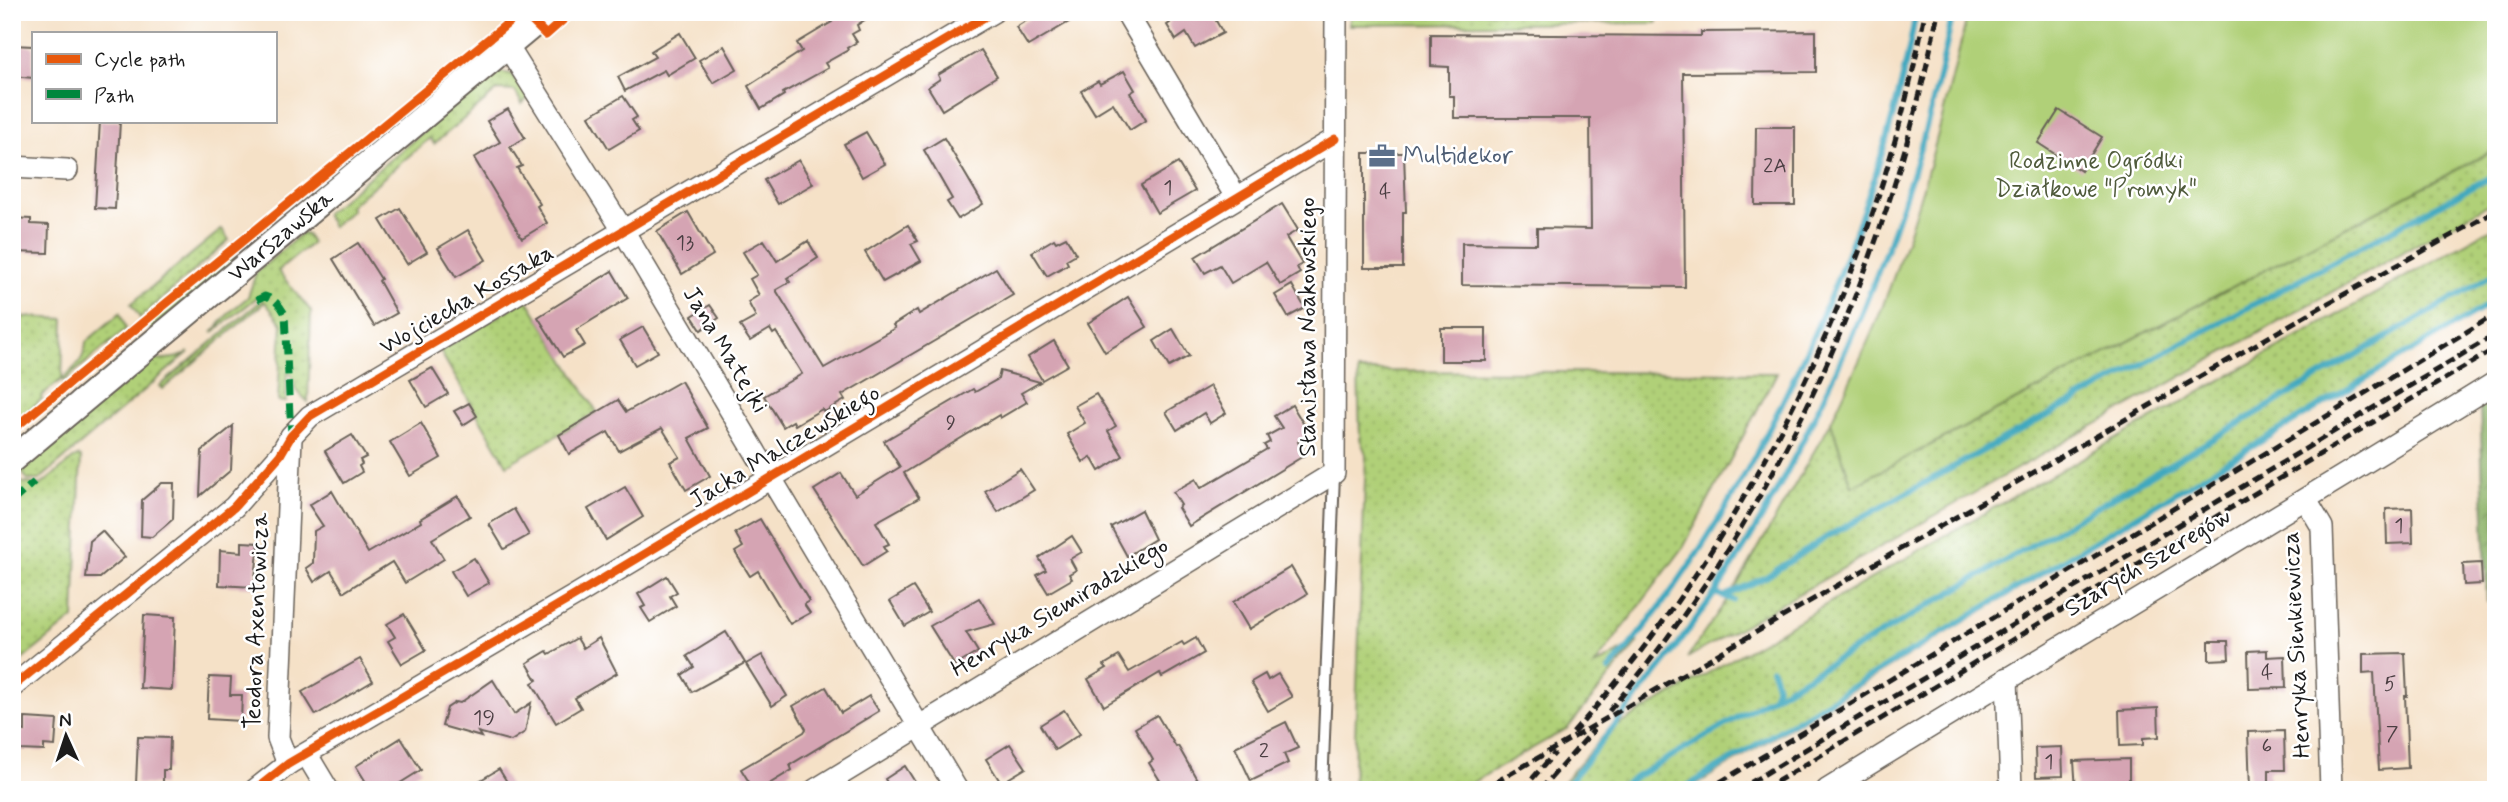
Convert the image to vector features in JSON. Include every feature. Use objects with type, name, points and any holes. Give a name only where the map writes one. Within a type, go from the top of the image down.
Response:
[{"type":"street","name":"Warszawska","points":[[12,460],[549,12]]},
{"type":"street","name":"Wojciecha Kossaka","points":[[12,687],[234,507],[310,416],[993,12]]},
{"type":"street","points":[[1126,12],[1236,197]]},
{"type":"street","name":"Stanisława Noakowskiego","points":[[1334,473],[1336,12]]},
{"type":"street","name":"Jana Matejki","points":[[508,47],[624,232],[957,790]]},
{"type":"street","name":"Jacka Malczewskiego","points":[[255,790],[288,764],[1335,139]]},
{"type":"street","points":[[12,167],[67,170]]},
{"type":"street","name":"Szarych Szeregów","points":[[1827,790],[2496,382]]},
{"type":"street","name":"Teodora Axentowicza","points":[[288,764],[278,738],[291,436]]},
{"type":"street","name":"Henryka Siemiradzkiego","points":[[815,790],[1334,473]]},
{"type":"street","name":"Henryka Sienkiewicza","points":[[2306,500],[2322,527],[2331,790]]},
{"type":"street","points":[[2007,678],[2011,790]]},
{"type":"street","points":[[307,755],[328,790]]},
{"type":"lane","points":[[1322,790],[1334,473]]},
{"type":"green space","points":[[1351,12],[1656,12],[1657,23],[1349,25]]},
{"type":"green space","name":"Rodzinne Ogródki Działkowe \"Promyk\"","points":[[1968,12],[2496,12],[2496,149],[1852,486],[1831,422],[1877,320],[1909,233],[1941,123]]},
{"type":"green space","points":[[492,74],[511,74],[530,96],[522,104],[515,91],[498,90],[434,144],[430,138],[350,206],[352,210],[332,227],[325,214]]},
{"type":"green space","points":[[2496,149],[2496,200],[1995,481],[1687,658],[1737,585],[1831,422],[1852,486]]},
{"type":"green space","points":[[2496,226],[2496,300],[1687,790],[1556,790],[1608,731],[1979,516]]},
{"type":"green space","points":[[222,229],[229,240],[140,318],[131,304]]},
{"type":"green space","points":[[302,233],[306,234],[312,243],[278,271],[311,311],[308,402],[296,390],[291,374],[287,373],[286,402],[278,401],[282,324],[265,302],[163,389],[160,386],[262,300],[259,296],[212,333],[230,312],[248,297],[256,273]]},
{"type":"green space","points":[[237,251],[233,261],[153,329],[149,329],[146,325]]},
{"type":"green space","points":[[527,299],[597,412],[507,465],[440,351]]},
{"type":"green space","points":[[120,313],[126,329],[64,381],[61,380],[41,396],[42,399],[12,424],[12,316],[64,319],[62,379],[81,359],[86,342]]},
{"type":"green space","points":[[189,352],[39,480],[28,480],[20,470],[150,361],[176,358]]},
{"type":"green space","points":[[1358,371],[1777,373],[1683,548],[1594,666],[1638,642],[1568,728],[1459,790],[1353,790],[1366,454],[1360,439]]},
{"type":"green space","points":[[2496,396],[2496,601],[2487,602],[2480,406]]},
{"type":"green space","points":[[77,456],[81,457],[74,618],[12,668],[12,481],[41,485]]},
{"type":"building","points":[[826,12],[877,12],[857,25],[859,30],[852,34],[857,42],[825,63],[828,68],[783,93],[784,95],[761,109],[748,86],[802,51],[797,43],[832,22]]},
{"type":"building","points":[[1040,12],[1086,12],[1028,46],[1016,27]]},
{"type":"building","points":[[1164,12],[1211,12],[1223,33],[1195,48],[1186,33],[1176,40],[1167,25],[1170,23]]},
{"type":"building","points":[[1816,31],[1816,72],[1683,73],[1685,287],[1462,285],[1462,243],[1537,244],[1537,228],[1591,229],[1590,118],[1454,118],[1454,96],[1449,96],[1449,67],[1431,66],[1431,34],[1701,36],[1701,32]]},
{"type":"building","points":[[680,33],[695,58],[667,75],[664,70],[625,91],[618,77],[655,57],[651,51]]},
{"type":"building","points":[[12,45],[32,46],[32,78],[12,76]]},
{"type":"building","points":[[724,46],[737,69],[713,83],[699,60]]},
{"type":"building","points":[[981,50],[997,76],[942,110],[928,87],[940,79],[938,75]]},
{"type":"building","points":[[1124,71],[1135,90],[1130,93],[1146,120],[1130,130],[1113,103],[1095,114],[1081,91]]},
{"type":"building","points":[[623,96],[637,117],[632,120],[639,131],[609,149],[589,116]]},
{"type":"building","points":[[508,109],[525,138],[510,147],[522,166],[517,168],[540,204],[537,206],[547,223],[522,238],[474,158],[500,142],[487,121]]},
{"type":"building","points":[[2059,110],[2102,137],[2081,171],[2038,143]]},
{"type":"building","points":[[100,122],[120,122],[115,209],[95,208]]},
{"type":"building","points":[[1756,127],[1795,127],[1795,205],[1755,205]]},
{"type":"building","points":[[866,132],[885,164],[862,177],[844,144]]},
{"type":"building","points":[[944,138],[983,204],[958,219],[947,202],[952,199],[924,150]]},
{"type":"building","points":[[1364,153],[1404,153],[1406,212],[1403,212],[1403,268],[1364,268]]},
{"type":"building","points":[[799,160],[813,184],[778,204],[764,180]]},
{"type":"building","points":[[1178,163],[1195,191],[1157,213],[1141,185]]},
{"type":"building","points":[[1282,204],[1298,230],[1286,237],[1302,264],[1297,267],[1300,273],[1280,285],[1266,262],[1231,283],[1220,265],[1205,273],[1195,257]]},
{"type":"building","points":[[400,208],[427,252],[407,264],[380,220]]},
{"type":"building","points":[[688,212],[713,255],[682,274],[657,231]]},
{"type":"building","points":[[12,218],[31,219],[31,224],[49,225],[48,253],[12,252]]},
{"type":"building","points":[[908,225],[918,241],[911,244],[921,261],[883,282],[865,252]]},
{"type":"building","points":[[468,230],[486,260],[456,277],[438,248]]},
{"type":"building","points":[[1066,237],[1076,254],[1066,260],[1068,264],[1047,276],[1032,252],[1054,239],[1056,242]]},
{"type":"building","points":[[764,240],[777,261],[808,241],[818,258],[787,278],[790,282],[776,290],[824,368],[895,328],[893,325],[917,310],[919,314],[996,268],[1013,295],[842,395],[845,400],[824,412],[822,409],[795,425],[793,421],[783,427],[764,396],[802,374],[776,332],[773,334],[770,329],[750,341],[740,326],[756,317],[748,302],[759,295],[750,279],[757,275],[743,252]]},
{"type":"building","points":[[358,243],[381,279],[379,281],[397,313],[374,326],[333,259]]},
{"type":"building","points":[[612,271],[628,298],[576,330],[585,345],[563,357],[538,317]]},
{"type":"building","points":[[1292,285],[1305,308],[1288,317],[1275,295]]},
{"type":"building","points":[[1128,297],[1147,327],[1105,352],[1088,323]]},
{"type":"building","points":[[710,305],[719,318],[701,330],[692,316]]},
{"type":"building","points":[[643,327],[658,352],[635,365],[620,340]]},
{"type":"building","points":[[1441,328],[1486,328],[1486,361],[1441,361]]},
{"type":"building","points":[[1173,329],[1189,356],[1169,367],[1154,341]]},
{"type":"building","points":[[1054,341],[1068,365],[1042,380],[1028,357]]},
{"type":"building","points":[[432,368],[448,394],[426,407],[410,380]]},
{"type":"building","points":[[1000,371],[1040,382],[1021,393],[1027,402],[1000,418],[999,415],[904,473],[919,498],[876,522],[889,544],[884,546],[887,551],[863,566],[814,490],[841,473],[855,495],[900,467],[884,441],[973,389],[975,392],[998,379]]},
{"type":"building","points":[[681,381],[708,428],[689,438],[710,476],[686,490],[670,462],[680,457],[662,428],[619,451],[608,432],[569,454],[559,435],[618,400],[626,412]]},
{"type":"building","points":[[1210,386],[1226,413],[1210,423],[1204,413],[1177,430],[1166,412]]},
{"type":"building","points":[[1096,394],[1116,426],[1108,431],[1123,456],[1099,471],[1091,457],[1083,462],[1067,434],[1085,423],[1075,406]]},
{"type":"building","points":[[469,403],[477,416],[463,425],[454,411]]},
{"type":"building","points":[[1292,405],[1306,428],[1305,438],[1298,442],[1305,455],[1189,526],[1178,508],[1181,505],[1173,492],[1196,479],[1201,488],[1267,449],[1264,445],[1270,442],[1267,436],[1282,428],[1274,416]]},
{"type":"building","points":[[421,423],[441,458],[410,476],[390,442]]},
{"type":"building","points":[[233,426],[231,470],[200,496],[202,451]]},
{"type":"building","points":[[352,435],[366,457],[360,460],[362,472],[344,483],[325,451]]},
{"type":"building","points":[[1020,469],[1034,490],[998,512],[985,491]]},
{"type":"building","points":[[162,483],[174,483],[173,519],[152,537],[141,536],[142,500]]},
{"type":"building","points":[[625,487],[643,517],[606,540],[588,509]]},
{"type":"building","points":[[332,491],[368,553],[421,522],[420,519],[458,496],[470,516],[432,539],[444,559],[405,583],[392,562],[344,592],[331,571],[314,582],[306,568],[313,563],[314,531],[323,526],[309,505]]},
{"type":"building","points":[[2412,508],[2413,543],[2387,544],[2386,509]]},
{"type":"building","points":[[514,509],[529,535],[504,549],[489,524]]},
{"type":"building","points":[[1141,510],[1155,539],[1127,556],[1111,527]]},
{"type":"building","points":[[760,519],[809,601],[804,604],[810,613],[790,624],[758,571],[750,576],[735,552],[743,547],[735,533]]},
{"type":"building","points":[[102,531],[125,557],[100,578],[86,578],[90,541]]},
{"type":"building","points":[[1072,536],[1082,552],[1070,559],[1076,570],[1069,574],[1072,579],[1048,593],[1037,575],[1046,570],[1039,558]]},
{"type":"building","points":[[242,542],[259,543],[254,587],[219,585],[220,550],[242,552]]},
{"type":"building","points":[[474,558],[489,583],[466,596],[451,571]]},
{"type":"building","points":[[2481,563],[2482,584],[2464,585],[2463,564]]},
{"type":"building","points":[[1291,567],[1307,594],[1249,629],[1233,602]]},
{"type":"building","points":[[667,576],[677,592],[670,596],[676,606],[650,622],[641,608],[645,606],[638,594]]},
{"type":"building","points":[[913,587],[929,612],[905,626],[890,601]]},
{"type":"building","points":[[979,598],[995,624],[966,632],[978,652],[955,666],[930,626]]},
{"type":"building","points":[[404,614],[426,650],[402,664],[388,641],[395,637],[387,624]]},
{"type":"building","points":[[144,615],[175,617],[172,690],[140,688]]},
{"type":"building","points":[[726,632],[745,663],[692,692],[682,675],[694,667],[687,656]]},
{"type":"building","points":[[577,638],[583,648],[599,638],[617,673],[575,698],[581,708],[556,723],[532,683],[537,680],[527,663]]},
{"type":"building","points":[[1196,638],[1204,653],[1162,677],[1160,673],[1104,706],[1088,679],[1107,668],[1104,665],[1119,656],[1129,672],[1182,642],[1184,645]]},
{"type":"building","points":[[2209,641],[2228,641],[2229,659],[2209,660]]},
{"type":"building","points":[[2267,650],[2267,657],[2285,656],[2286,688],[2249,689],[2248,651]]},
{"type":"building","points":[[2405,653],[2408,768],[2379,770],[2374,672],[2363,673],[2363,654]]},
{"type":"building","points":[[762,655],[787,696],[772,706],[746,664]]},
{"type":"building","points":[[360,659],[373,681],[316,715],[302,692]]},
{"type":"building","points":[[1265,674],[1268,680],[1278,674],[1292,697],[1268,711],[1251,682]]},
{"type":"building","points":[[209,677],[231,678],[230,695],[242,695],[241,721],[207,719]]},
{"type":"building","points":[[493,680],[514,714],[531,703],[525,732],[511,741],[478,732],[481,737],[442,726],[447,708],[456,702],[460,703]]},
{"type":"building","points":[[826,687],[841,713],[869,696],[879,711],[790,765],[792,770],[759,790],[754,790],[741,769],[804,732],[806,729],[793,706]]},
{"type":"building","points":[[2158,708],[2159,737],[2143,738],[2143,745],[2120,746],[2119,710]]},
{"type":"building","points":[[1064,710],[1080,734],[1055,750],[1040,725]]},
{"type":"building","points":[[1157,715],[1203,790],[1166,790],[1149,763],[1153,760],[1135,728]]},
{"type":"building","points":[[25,718],[57,720],[55,746],[44,745],[44,751],[19,750],[20,730],[25,731]]},
{"type":"building","points":[[1286,722],[1298,748],[1284,754],[1288,763],[1251,781],[1235,747]]},
{"type":"building","points":[[2284,731],[2285,770],[2269,770],[2269,790],[2250,790],[2248,732]]},
{"type":"building","points":[[138,737],[170,738],[169,770],[163,770],[163,785],[136,784]]},
{"type":"building","points":[[401,738],[421,770],[389,790],[371,790],[356,766]]},
{"type":"building","points":[[1010,744],[1026,768],[1001,783],[986,759]]},
{"type":"building","points":[[2062,747],[2063,776],[2036,777],[2035,748]]},
{"type":"building","points":[[2129,759],[2129,788],[2076,790],[2074,761]]},
{"type":"building","points":[[905,766],[920,790],[891,790],[885,779]]},
{"type":"building","points":[[499,769],[512,790],[464,790]]},
{"type":"waterway","points":[[1609,670],[1666,600],[1716,525],[1781,406],[1837,280],[1870,193],[1896,103],[1916,12]]},
{"type":"waterway","points":[[1733,600],[1715,593],[1762,517],[1804,439],[1850,339],[1887,248],[1918,155],[1953,12]]},
{"type":"waterway","points":[[1725,596],[1766,577],[1830,535],[2026,427],[2496,174]]},
{"type":"waterway","points":[[1614,790],[2496,273]]},
{"type":"waterway","points":[[1681,790],[2496,300]]},
{"type":"waterway","points":[[1563,790],[1669,657],[1715,593]]},
{"type":"waterway","points":[[1772,669],[1777,685],[1773,697]]},
{"type":"railway","points":[[1573,733],[1638,655],[1697,573],[1750,486],[1798,396],[1839,303],[1874,207],[1903,110],[1925,12]]},
{"type":"railway","points":[[1609,711],[1670,635],[1725,554],[1774,470],[1818,382],[1856,293],[1889,201],[1916,107],[1938,12]]},
{"type":"railway","points":[[1482,790],[2312,312],[2496,211]]},
{"type":"railway","points":[[1707,790],[2496,314]]},
{"type":"railway","points":[[1738,790],[2496,334]]},
{"type":"railway","points":[[1763,790],[2496,348]]},
{"type":"railway","points":[[1540,790],[1594,730]]},
{"type":"railway","points":[[1522,790],[1555,753]]},
{"type":"marked path","points":[[257,300],[269,297],[285,314],[291,436]]},
{"type":"marked path","points":[[12,502],[34,482]]},
{"type":"cycle path","points":[[12,430],[519,14],[525,14],[546,35],[572,12]]},
{"type":"cycle path","points":[[12,687],[234,507],[310,416],[993,12]]},
{"type":"cycle path","points":[[255,790],[288,764],[576,595],[1335,139]]},
{"type":"place","name":"Multidekor","points":[[1382,156]]}]
